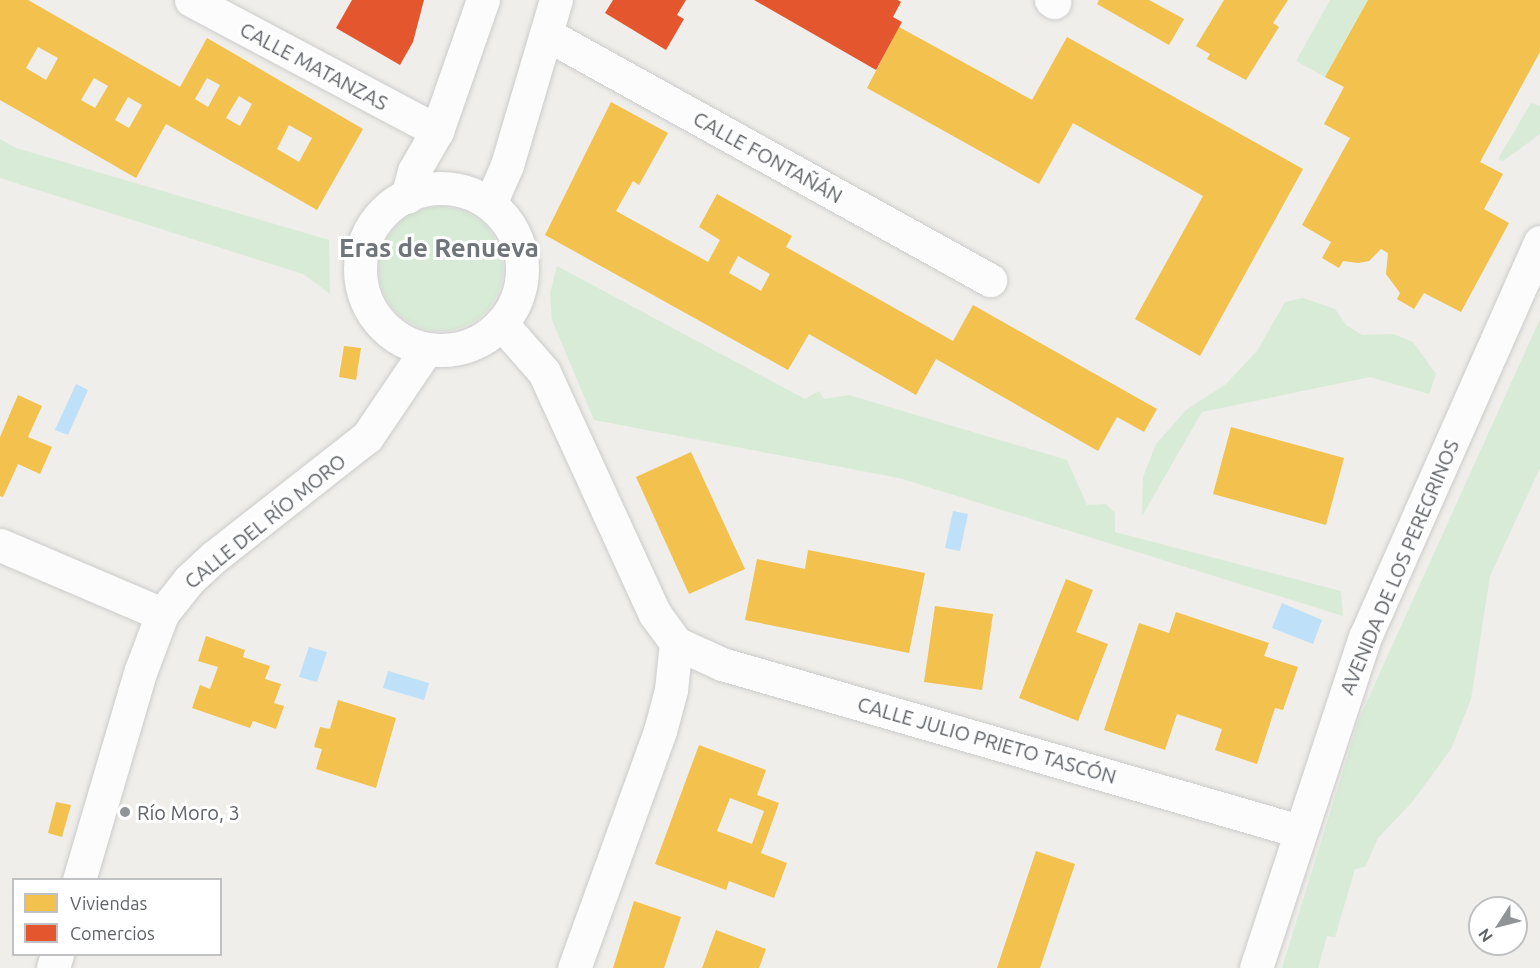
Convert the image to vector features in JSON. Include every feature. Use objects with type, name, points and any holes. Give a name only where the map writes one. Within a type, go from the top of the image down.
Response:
[{"type":"street","name":"CALLE MATANZAS","points":[[191,0],[437,131]]},
{"type":"street","points":[[407,197],[414,171],[437,131],[483,0]]},
{"type":"street","points":[[490,204],[507,165],[556,0]]},
{"type":"street","name":"CALLE FONTAÑÁN","points":[[546,34],[990,280]]},
{"type":"street","points":[[431,189],[472,194],[490,204],[510,222],[523,268],[514,300],[501,323],[475,342],[426,350],[395,338],[384,327],[368,302],[362,282],[366,233],[385,211],[407,197],[431,189]]},
{"type":"street","name":"AVENIDA DE LOS PEREGRINOS","points":[[1256,968],[1299,831],[1365,637],[1540,242]]},
{"type":"street","points":[[501,323],[544,372],[655,614],[676,643],[671,690],[660,731],[574,968]]},
{"type":"street","name":"CALLE DEL RÍO MORO","points":[[79,878],[141,670],[162,614],[189,580],[215,556],[367,437],[426,350]]},
{"type":"street","points":[[0,545],[162,614]]},
{"type":"street","name":"CALLE JULIO PRIETO TASCÓN","points":[[676,643],[722,664],[1299,831]]},
{"type":"green space","points":[[1330,0],[1368,0],[1325,77],[1296,61]]},
{"type":"green space","points":[[1531,103],[1540,106],[1540,134],[1503,161],[1498,159]]},
{"type":"green space","points":[[0,139],[16,148],[329,240],[330,294],[303,274],[0,178]]},
{"type":"green space","points":[[441,207],[465,212],[485,225],[498,245],[503,269],[498,293],[485,313],[465,326],[441,331],[417,326],[397,313],[384,293],[379,269],[384,245],[397,225],[417,212]]},
{"type":"green space","points":[[557,266],[805,399],[819,391],[824,399],[849,395],[1067,460],[1087,505],[1106,504],[1115,513],[1115,532],[1341,591],[1343,616],[899,478],[594,420],[552,320],[550,293]]},
{"type":"green space","points":[[1303,298],[1335,309],[1346,325],[1362,335],[1393,334],[1413,342],[1436,374],[1429,394],[1370,377],[1202,412],[1142,516],[1143,477],[1156,444],[1186,410],[1226,384],[1257,351],[1285,302]]},
{"type":"green space","points":[[1540,319],[1540,468],[1490,576],[1471,699],[1451,749],[1413,801],[1378,838],[1365,867],[1355,869],[1335,937],[1327,936],[1318,968],[1282,968],[1359,719]]},
{"type":"water","points":[[76,384],[88,390],[68,435],[55,430]]},
{"type":"water","points":[[953,511],[968,514],[960,551],[945,548]]},
{"type":"water","points":[[1282,603],[1322,620],[1313,644],[1272,628]]},
{"type":"water","points":[[309,647],[327,652],[317,682],[299,677]]},
{"type":"water","points":[[388,671],[429,683],[424,700],[383,688]]},
{"type":"building: Viviendas","points":[[0,0],[28,0],[180,87],[207,38],[363,129],[317,210],[166,124],[136,178],[0,100]],"holes":[[[38,47],[58,58],[46,80],[26,68]],[[94,78],[108,86],[95,108],[81,100]],[[207,78],[220,85],[208,107],[195,99]],[[239,96],[252,104],[240,126],[226,118]],[[128,97],[142,105],[129,128],[115,120]],[[289,125],[312,138],[299,162],[277,149]]]},
{"type":"building: Viviendas","points":[[1099,0],[1149,0],[1184,19],[1169,45],[1097,4]]},
{"type":"building: Viviendas","points":[[1224,0],[1288,0],[1273,23],[1279,27],[1246,80],[1207,59],[1210,54],[1196,46]]},
{"type":"building: Viviendas","points":[[1368,0],[1540,0],[1540,52],[1480,162],[1503,174],[1484,209],[1509,223],[1461,312],[1424,293],[1414,309],[1397,299],[1400,293],[1386,274],[1388,253],[1381,249],[1369,261],[1358,263],[1343,261],[1339,268],[1322,258],[1331,242],[1302,225],[1350,138],[1324,124],[1344,87],[1325,77]]},
{"type":"building: Viviendas","points":[[899,27],[1032,100],[1067,37],[1303,169],[1200,356],[1135,319],[1203,196],[1073,123],[1039,184],[867,88]]},
{"type":"building: Viviendas","points":[[611,102],[668,133],[639,185],[633,181],[616,211],[708,262],[720,240],[699,227],[717,194],[792,236],[786,247],[953,341],[973,305],[1157,409],[1144,432],[1117,417],[1098,451],[936,359],[916,395],[809,334],[788,370],[545,235]],"holes":[[[738,256],[770,274],[761,291],[729,273]]]},
{"type":"building: Viviendas","points":[[344,346],[361,348],[356,380],[339,377]]},
{"type":"building: Viviendas","points":[[18,395],[42,406],[28,437],[52,447],[40,474],[18,464],[3,497],[0,496],[0,437]]},
{"type":"building: Viviendas","points":[[1231,427],[1344,458],[1326,525],[1213,494]]},
{"type":"building: Viviendas","points":[[691,452],[745,569],[689,594],[636,477]]},
{"type":"building: Viviendas","points":[[808,550],[925,573],[909,653],[745,620],[757,559],[805,569]]},
{"type":"building: Viviendas","points":[[1066,579],[1093,590],[1076,632],[1108,644],[1078,721],[1019,698]]},
{"type":"building: Viviendas","points":[[935,606],[993,614],[982,690],[924,682]]},
{"type":"building: Viviendas","points":[[1176,612],[1269,643],[1264,656],[1298,667],[1283,710],[1275,708],[1257,764],[1215,750],[1222,729],[1177,714],[1165,750],[1104,730],[1139,623],[1169,633]]},
{"type":"building: Viviendas","points":[[206,636],[245,650],[243,657],[270,666],[265,679],[281,684],[274,703],[284,706],[276,729],[253,721],[250,728],[192,708],[200,685],[210,689],[218,667],[198,661]]},
{"type":"building: Viviendas","points":[[338,700],[396,718],[376,788],[316,769],[322,749],[314,747],[320,727],[330,729]]},
{"type":"building: Viviendas","points":[[699,745],[766,770],[757,795],[779,803],[761,853],[787,863],[774,898],[729,881],[726,890],[655,864]],"holes":[[[730,798],[764,811],[752,844],[717,831]]]},
{"type":"building: Viviendas","points":[[56,802],[71,805],[62,837],[48,833]]},
{"type":"building: Viviendas","points":[[1036,851],[1075,864],[1040,968],[997,968]]},
{"type":"building: Viviendas","points":[[634,901],[681,917],[664,968],[613,968]]},
{"type":"building: Viviendas","points":[[716,930],[766,949],[759,968],[702,968]]},
{"type":"building: Comercios","points":[[352,0],[424,0],[413,42],[400,65],[336,28]]},
{"type":"building: Comercios","points":[[613,0],[686,0],[677,15],[684,19],[666,50],[605,13]]},
{"type":"building: Comercios","points":[[754,0],[898,0],[901,2],[893,17],[902,22],[876,70]]},
{"type":"place","name":"Río Moro, 3","points":[[125,812]]},
{"type":"district","name":"Eras de Renueva","points":[[439,248]]}]
